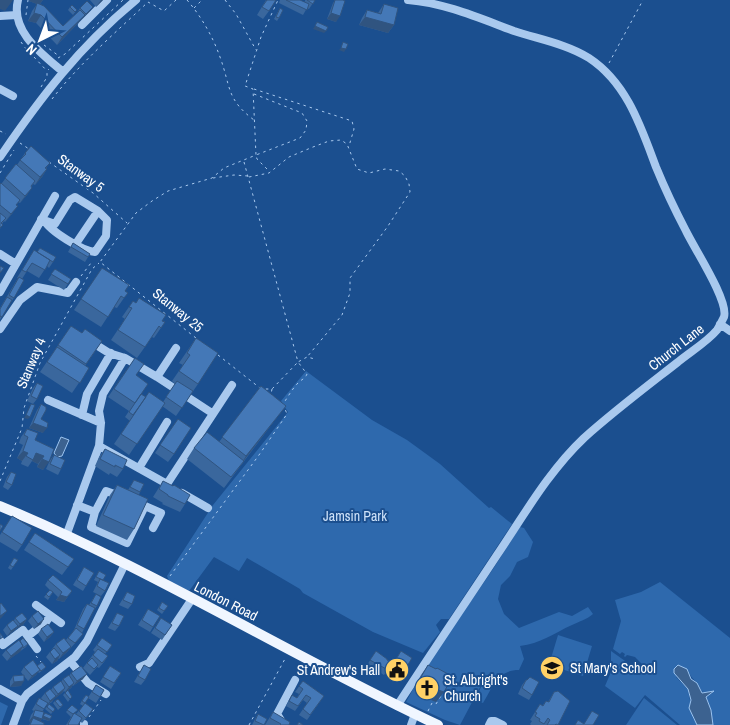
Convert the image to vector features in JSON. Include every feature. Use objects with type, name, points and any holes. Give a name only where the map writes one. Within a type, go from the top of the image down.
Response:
[{"type":"main road","name":"London Road","points":[[0,506],[125,564],[397,706],[438,725]]},
{"type":"street","points":[[18,0],[28,40],[62,71]]},
{"type":"street","points":[[82,25],[107,0]]},
{"type":"street","points":[[0,157],[62,71],[115,17],[136,0]]},
{"type":"street","name":"Church Lane","points":[[397,706],[417,673],[528,508],[567,456],[629,400],[716,332],[724,315],[724,307],[718,289],[679,218],[626,96],[605,71],[588,58],[564,46],[536,39],[449,7],[408,0]]},
{"type":"street","points":[[0,16],[21,16]]},
{"type":"street","points":[[4,89],[13,96]]},
{"type":"street","points":[[0,292],[55,196]]},
{"type":"street","points":[[75,197],[98,211],[107,220],[106,236],[95,252],[88,252],[47,226],[42,220],[55,224],[70,200],[75,197]]},
{"type":"street","points":[[75,245],[98,211]]},
{"type":"street","points":[[0,254],[16,264]]},
{"type":"street","points":[[0,330],[20,300],[37,287],[68,293],[76,282]]},
{"type":"street","points":[[720,324],[730,331]]},
{"type":"street","points":[[86,338],[157,377],[212,413]]},
{"type":"street","points":[[157,377],[176,348]]},
{"type":"street","points":[[82,415],[87,394],[111,353]]},
{"type":"street","points":[[66,536],[99,446],[101,423],[99,411],[103,394],[125,358]]},
{"type":"street","points":[[167,484],[232,385]]},
{"type":"street","points":[[48,400],[101,423]]},
{"type":"street","points":[[139,468],[167,422]]},
{"type":"street","points":[[99,446],[208,508]]},
{"type":"street","points":[[145,506],[128,543],[91,527],[95,512],[106,491],[145,506],[161,513],[153,528]]},
{"type":"street","points":[[77,506],[95,512]]},
{"type":"street","points":[[13,725],[22,701],[27,694],[70,661],[87,641],[125,564]]},
{"type":"street","points":[[140,666],[149,663],[192,599]]},
{"type":"street","points":[[36,605],[61,623]]},
{"type":"street","points":[[28,636],[46,622],[50,616]]},
{"type":"street","points":[[1,644],[23,630],[37,649]]},
{"type":"street","points":[[70,661],[88,683],[106,694]]},
{"type":"street","points":[[284,725],[277,714],[295,680]]},
{"type":"street","points":[[0,689],[22,701]]},
{"type":"street","points":[[411,725],[415,714]]},
{"type":"street","points":[[489,725],[491,721],[495,721],[503,725]]},
{"type":"path","points":[[21,16],[28,0]]},
{"type":"path","points":[[44,45],[60,56],[65,54],[119,1],[123,0]]},
{"type":"path","points":[[56,94],[101,46],[148,2],[164,11],[176,0]]},
{"type":"path","points":[[187,0],[213,41],[220,57],[231,96],[242,112],[254,121]]},
{"type":"path","points":[[194,9],[202,0]]},
{"type":"path","points":[[225,0],[236,14],[256,51]]},
{"type":"path","points":[[278,0],[268,19],[256,51],[246,86],[352,121],[354,129],[349,147]]},
{"type":"path","points":[[605,71],[643,0]]},
{"type":"path","points":[[254,89],[256,155],[257,159],[270,172]]},
{"type":"path","points":[[212,178],[224,168],[300,138],[306,130],[307,121],[302,113],[254,94]]},
{"type":"path","points":[[0,131],[8,135]]},
{"type":"path","points":[[100,262],[136,213],[168,191],[212,178],[234,175],[248,176],[270,172],[290,157],[329,141],[341,140],[349,147],[356,169],[370,174],[385,169],[399,171],[405,176],[410,192],[350,278],[350,293],[342,315],[307,357],[298,362],[272,389],[271,394],[276,399]]},
{"type":"path","points":[[19,142],[34,152]]},
{"type":"path","points":[[0,173],[14,150]]},
{"type":"path","points":[[244,161],[298,362],[307,374],[292,390],[283,404]]},
{"type":"path","name":"Stanway 5","points":[[48,162],[93,193],[128,223]]},
{"type":"path","name":"Stanway 25","points":[[100,262],[202,342]]},
{"type":"path","name":"Stanway 4","points":[[0,481],[22,428],[24,408],[40,363],[92,268],[100,262]]},
{"type":"path","points":[[76,282],[91,263]]},
{"type":"path","points":[[217,355],[255,385],[262,389],[272,389]]},
{"type":"path","points":[[307,357],[315,359]]},
{"type":"path","points":[[163,584],[259,455],[287,414],[283,404],[279,402]]},
{"type":"path","points":[[249,725],[290,650]]},
{"type":"path","points":[[445,676],[450,678],[448,683]]},
{"type":"path","points":[[426,719],[432,702],[436,704],[442,693]]},
{"type":"path","points":[[84,724],[106,694]]},
{"type":"green space","name":"Jamsin Park","points":[[306,371],[372,420],[407,440],[440,464],[489,508],[491,507],[512,524],[449,619],[441,619],[436,625],[440,632],[423,653],[373,632],[303,593],[300,589],[247,558],[239,571],[214,557],[189,591],[169,581],[167,576],[213,505],[288,412],[281,401]]},
{"type":"green space","points":[[520,527],[524,528],[533,542],[528,557],[517,562],[510,576],[501,585],[498,599],[504,614],[519,628],[559,612],[572,616],[588,607],[593,614],[540,641],[520,646],[524,659],[519,670],[506,673],[496,680],[483,703],[475,700],[487,674],[460,725],[406,702],[423,671]]},
{"type":"green space","points":[[660,582],[730,638],[730,725],[713,725],[711,710],[706,697],[713,693],[702,691],[687,669],[676,677],[688,689],[693,718],[697,725],[680,725],[645,695],[635,708],[605,686],[611,672],[611,651],[635,668],[638,665],[645,670],[646,668],[635,657],[627,655],[625,657],[625,654],[622,652],[620,654],[613,649],[621,621],[615,600],[641,592]]},
{"type":"green space","points":[[558,635],[592,646],[583,676],[549,665]]},
{"type":"green space","points":[[644,698],[677,725],[626,725]]},
{"type":"green space","points":[[0,702],[8,706],[1,725],[0,725]]},
{"type":"shaded area","points":[[61,437],[69,440],[62,456],[57,457],[54,453]]},
{"type":"shaded area","points":[[678,665],[687,669],[691,679],[697,683],[702,693],[714,691],[706,697],[711,710],[713,725],[697,725],[689,708],[691,700],[688,689],[674,673],[674,669]]},
{"type":"building","points":[[267,0],[276,0],[269,11],[262,7]]},
{"type":"building","points":[[286,0],[300,0],[309,4],[307,10]]},
{"type":"building","points":[[307,0],[315,0],[313,4]]},
{"type":"building","points":[[335,0],[345,1],[340,16],[331,13]]},
{"type":"building","points":[[87,1],[93,7],[86,14],[80,8]]},
{"type":"building","points":[[37,3],[44,6],[63,26],[80,10],[85,15],[62,37],[41,15],[34,13]]},
{"type":"building","points":[[384,4],[398,8],[394,25],[365,17],[367,10],[381,14]]},
{"type":"building","points":[[72,5],[77,10],[75,12],[70,7]]},
{"type":"building","points":[[280,8],[283,10],[279,18],[276,17]]},
{"type":"building","points":[[317,22],[328,27],[326,31],[315,26]]},
{"type":"building","points":[[343,42],[348,44],[346,49],[341,48]]},
{"type":"building","points":[[31,146],[50,163],[40,177],[20,160]]},
{"type":"building","points":[[16,164],[35,181],[25,196],[5,178]]},
{"type":"building","points":[[1,183],[20,200],[16,205],[18,206],[11,214],[0,205]]},
{"type":"building","points":[[0,213],[6,218],[1,223],[3,225],[0,228]]},
{"type":"building","points":[[73,243],[90,254],[88,257],[71,247]]},
{"type":"building","points":[[40,248],[56,257],[53,262],[37,252]]},
{"type":"building","points":[[34,250],[50,260],[45,270],[32,263],[26,272],[22,270]]},
{"type":"building","points":[[102,268],[129,285],[125,291],[128,293],[124,298],[121,296],[108,317],[81,299]]},
{"type":"building","points":[[55,269],[71,279],[68,284],[51,274]]},
{"type":"building","points":[[19,277],[24,280],[14,298],[9,295]]},
{"type":"building","points":[[7,297],[12,300],[2,317],[0,316],[0,309]]},
{"type":"building","points":[[139,298],[166,315],[162,321],[165,322],[161,328],[159,326],[145,347],[118,330],[132,308],[129,307],[133,301],[136,303]]},
{"type":"building","points":[[71,326],[82,333],[85,329],[102,341],[86,364],[58,345]]},
{"type":"building","points":[[196,338],[218,353],[198,384],[179,371],[190,355],[187,353]]},
{"type":"building","points":[[57,347],[89,368],[80,383],[47,362]]},
{"type":"building","points":[[135,358],[144,364],[136,375],[148,384],[135,403],[114,389]]},
{"type":"building","points":[[177,381],[193,391],[182,408],[166,397]]},
{"type":"building","points":[[37,383],[43,386],[37,399],[31,396]]},
{"type":"building","points":[[261,386],[286,406],[246,456],[222,437]]},
{"type":"building","points":[[149,392],[165,403],[137,444],[121,434]]},
{"type":"building","points":[[141,394],[146,397],[133,415],[129,412]]},
{"type":"building","points":[[31,404],[35,405],[30,417],[26,415]]},
{"type":"building","points":[[41,404],[46,407],[41,419],[48,423],[47,428],[33,423]]},
{"type":"building","points":[[178,419],[191,428],[174,454],[160,445]]},
{"type":"building","points":[[27,429],[38,433],[35,440],[54,449],[49,462],[42,459],[44,456],[36,453],[33,460],[26,456],[28,453],[23,451],[28,437],[24,435]]},
{"type":"building","points":[[207,432],[244,461],[231,477],[194,448]]},
{"type":"building","points":[[105,449],[127,460],[123,469],[100,459]]},
{"type":"building","points":[[54,455],[65,460],[61,469],[50,464]]},
{"type":"building","points":[[11,472],[16,474],[12,485],[6,482]]},
{"type":"building","points":[[134,480],[144,484],[140,492],[130,487]]},
{"type":"building","points":[[163,481],[174,485],[190,495],[185,504],[168,496],[159,489]]},
{"type":"building","points":[[117,485],[148,499],[134,529],[103,515]]},
{"type":"building","points":[[12,516],[32,528],[22,545],[2,532]]},
{"type":"building","points":[[35,533],[74,559],[68,567],[29,542]]},
{"type":"building","points":[[14,558],[18,560],[13,567],[10,565]]},
{"type":"building","points":[[84,567],[94,573],[86,586],[77,580]]},
{"type":"building","points":[[99,571],[106,575],[103,580],[96,577]]},
{"type":"building","points":[[53,575],[72,591],[67,597],[60,595],[62,592],[48,580]]},
{"type":"building","points":[[100,579],[109,583],[105,591],[97,586]]},
{"type":"building","points":[[50,590],[53,592],[49,597],[46,594]]},
{"type":"building","points":[[127,592],[135,596],[132,604],[123,600]]},
{"type":"building","points":[[96,594],[101,597],[97,606],[91,603]]},
{"type":"building","points":[[162,602],[168,606],[164,611],[159,608]]},
{"type":"building","points":[[0,604],[7,611],[0,616]]},
{"type":"building","points":[[87,604],[95,608],[84,629],[77,625]]},
{"type":"building","points":[[148,609],[160,616],[153,627],[142,620]]},
{"type":"building","points":[[38,611],[44,619],[38,624],[32,616]]},
{"type":"building","points":[[22,613],[27,619],[20,624],[15,618]]},
{"type":"building","points":[[117,613],[124,616],[119,626],[112,623]]},
{"type":"building","points":[[161,618],[172,625],[165,635],[155,628]]},
{"type":"building","points":[[13,620],[18,626],[11,631],[7,625]]},
{"type":"building","points":[[48,624],[54,632],[47,637],[41,629]]},
{"type":"building","points":[[76,628],[83,634],[75,643],[68,638]]},
{"type":"building","points":[[23,638],[28,644],[23,648],[20,641]]},
{"type":"building","points":[[64,638],[71,647],[63,653],[56,644]]},
{"type":"building","points":[[102,638],[112,645],[107,652],[97,645]]},
{"type":"building","points":[[19,640],[23,646],[11,656],[6,650]]},
{"type":"building","points":[[54,648],[60,655],[55,659],[50,652]]},
{"type":"building","points":[[98,649],[108,656],[102,663],[93,655]]},
{"type":"building","points":[[376,651],[392,663],[388,670],[370,660]]},
{"type":"building","points":[[401,651],[412,658],[401,672],[392,666]]},
{"type":"building","points":[[92,658],[98,665],[94,669],[87,663]]},
{"type":"building","points":[[33,660],[40,670],[32,676],[24,667]]},
{"type":"building","points":[[42,662],[46,667],[41,671],[37,666]]},
{"type":"building","points":[[144,665],[151,669],[145,680],[138,676]]},
{"type":"building","points":[[428,665],[448,674],[445,678],[450,681],[444,692],[438,690],[430,684],[431,682],[421,677]]},
{"type":"building","points":[[81,666],[87,674],[77,681],[71,673]]},
{"type":"building","points":[[110,666],[121,673],[114,683],[103,677]]},
{"type":"building","points":[[24,675],[24,681],[14,682],[13,676]]},
{"type":"building","points":[[69,675],[74,683],[69,687],[63,679]]},
{"type":"building","points":[[530,677],[539,682],[532,695],[522,688]]},
{"type":"building","points":[[61,681],[65,688],[58,694],[53,687]]},
{"type":"building","points":[[303,681],[324,696],[310,715],[303,709],[311,698],[306,695],[298,706],[289,701],[292,695],[297,698],[303,689],[299,686]]},
{"type":"building","points":[[96,685],[104,690],[100,697],[92,692]]},
{"type":"building","points":[[50,689],[56,696],[50,701],[45,693]]},
{"type":"building","points":[[68,690],[72,697],[70,699],[65,693]]},
{"type":"building","points":[[558,691],[570,701],[558,725],[547,725],[550,720],[548,718],[544,724],[535,716],[537,713],[535,712],[540,704],[543,706],[546,701],[549,702],[554,692]]},
{"type":"building","points":[[86,695],[89,697],[85,703],[82,701]]},
{"type":"building","points":[[39,698],[48,703],[44,709],[36,704]]},
{"type":"building","points":[[58,699],[63,705],[60,707],[55,701]]},
{"type":"building","points":[[85,703],[93,709],[86,718],[79,711]]},
{"type":"building","points":[[49,704],[55,709],[53,712],[47,707]]},
{"type":"building","points":[[72,705],[78,710],[73,714],[67,710]]},
{"type":"building","points":[[35,710],[44,712],[42,719],[33,716]]},
{"type":"building","points":[[592,711],[599,715],[593,725],[575,725],[578,720],[584,724]]},
{"type":"building","points":[[273,712],[290,722],[289,725],[280,725],[270,718]]},
{"type":"building","points":[[45,713],[52,716],[50,719],[43,716]]},
{"type":"building","points":[[74,713],[82,718],[78,725],[69,725],[68,724]]},
{"type":"building","points":[[258,714],[267,719],[264,725],[255,721]]},
{"type":"building","points":[[33,718],[44,723],[44,725],[30,725]]},
{"type":"place","name":"St Mary's School","points":[[552,668]]},
{"type":"place","name":"St Andrew's Hall","points":[[397,670]]},
{"type":"place","name":"St. Albright's Church","points":[[427,688]]}]
